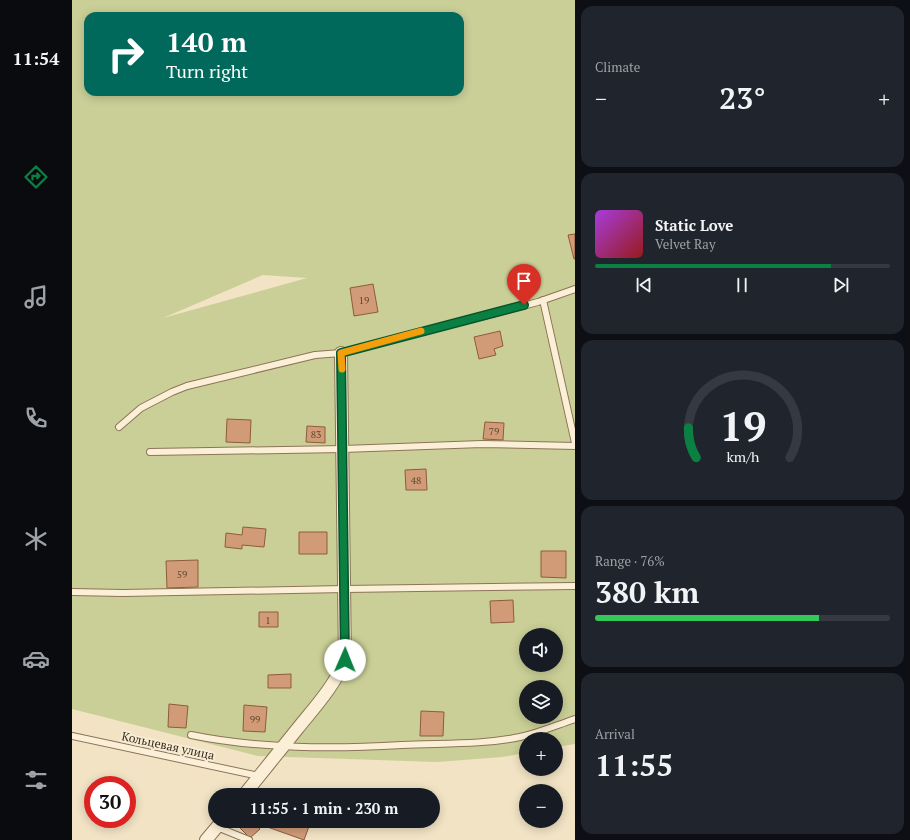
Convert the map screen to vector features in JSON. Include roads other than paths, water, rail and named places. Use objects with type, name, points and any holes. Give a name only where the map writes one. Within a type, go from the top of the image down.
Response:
[{"type":"street","points":[[250,788],[332,684],[342,669],[345,660],[341,353]]},
{"type":"street","points":[[206,840],[216,828]]},
{"type":"lane","points":[[120,427],[141,408],[177,390],[315,355],[341,353],[542,300],[575,289]]},
{"type":"lane","points":[[150,452],[342,449],[482,444],[575,444],[542,300]]},
{"type":"lane","points":[[72,592],[131,593],[575,586]]},
{"type":"lane","points":[[191,735],[270,746],[346,748],[492,741],[521,737],[575,719]]},
{"type":"lane","name":"Кольцевая улица","points":[[72,736],[259,776]]},
{"type":"lane","points":[[226,828],[249,840]]}]
